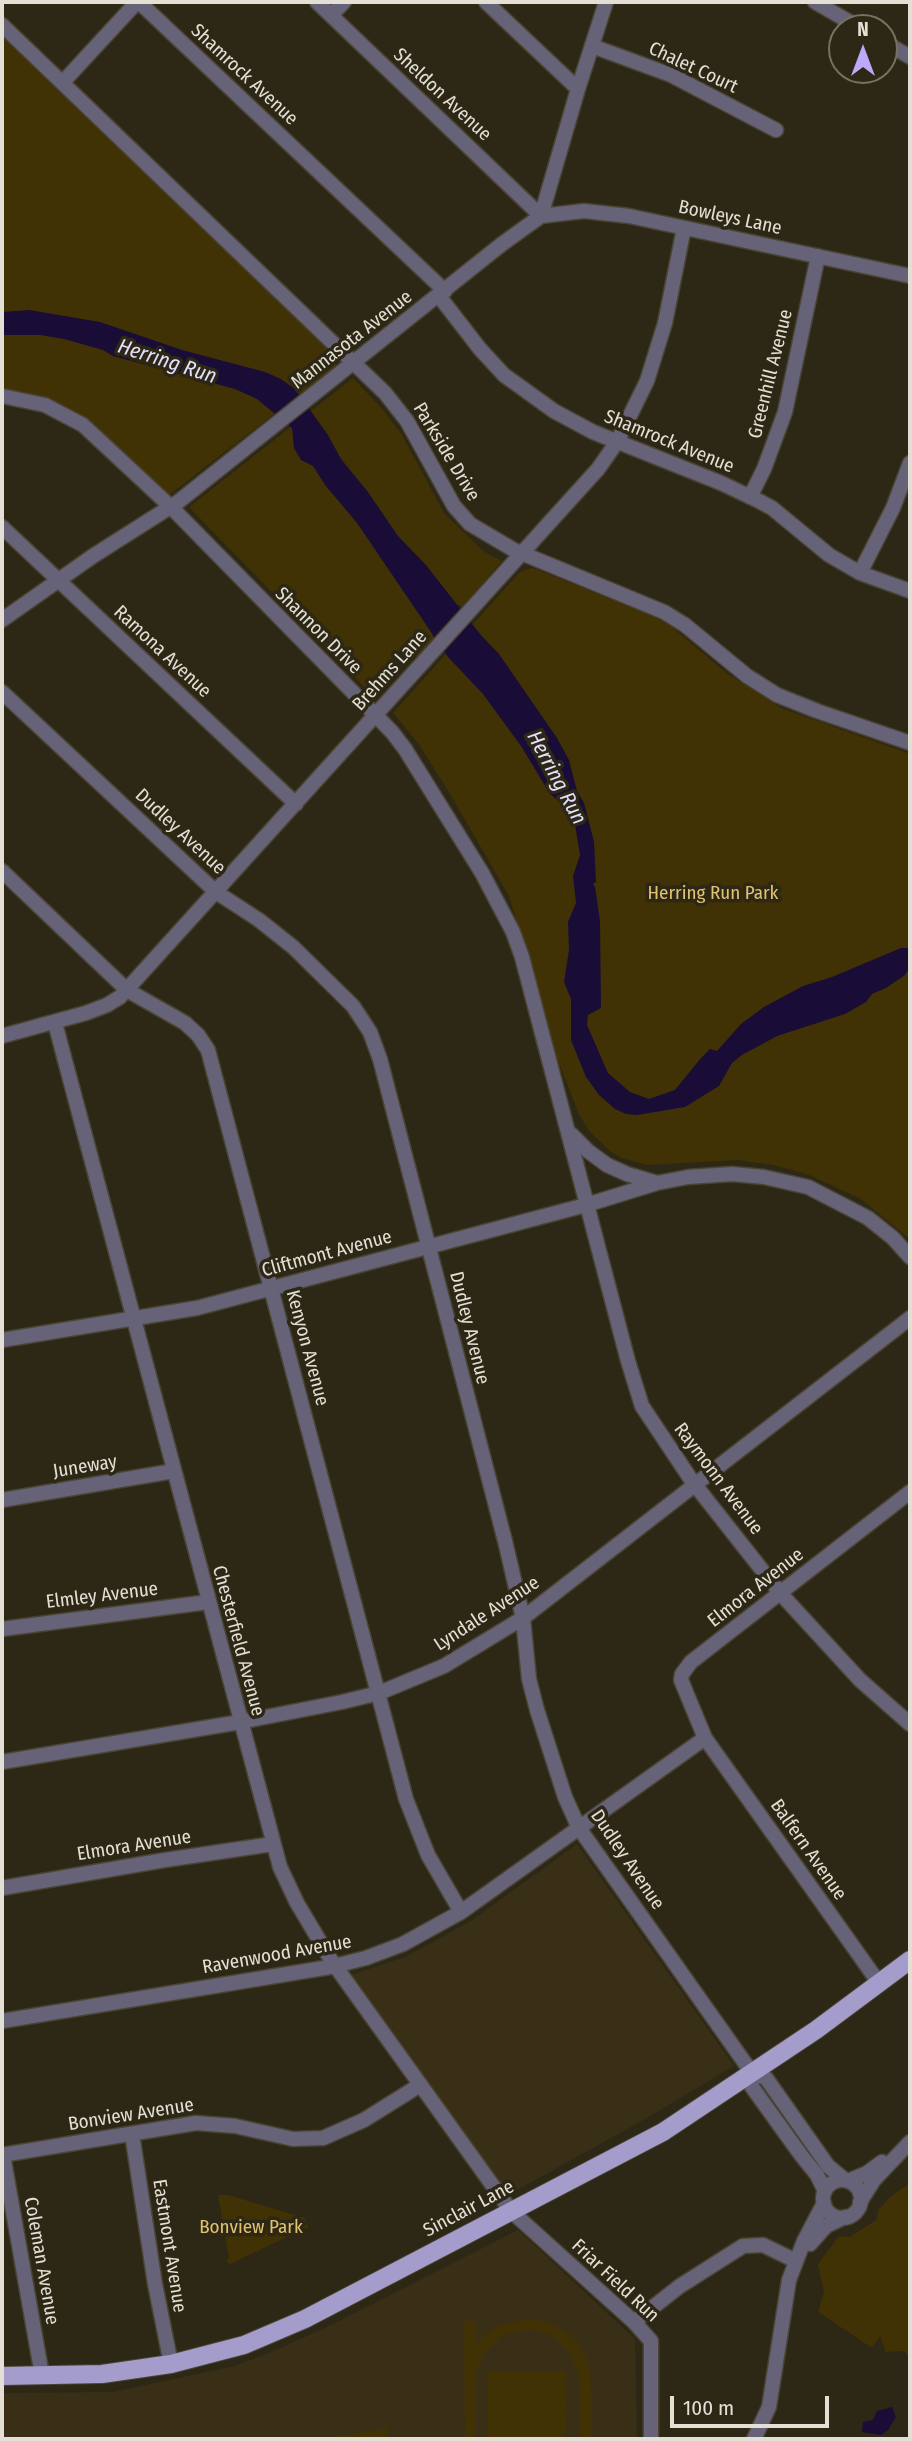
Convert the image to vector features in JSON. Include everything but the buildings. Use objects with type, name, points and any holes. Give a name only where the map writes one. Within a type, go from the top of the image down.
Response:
[{"type":"main road","name":"Sinclair Lane","points":[[2,2376],[102,2374],[170,2364],[244,2345],[305,2319],[663,2132],[752,2073],[910,1961]]},
{"type":"street","points":[[62,82],[138,2]]},
{"type":"street","name":"Shamrock Avenue","points":[[138,2],[442,293],[480,349],[504,375],[554,411],[617,442],[772,508],[829,555],[860,573],[910,591]]},
{"type":"street","name":"Sheldon Avenue","points":[[317,2],[541,216]]},
{"type":"street","points":[[331,15],[344,2]]},
{"type":"street","points":[[486,2],[578,89]]},
{"type":"street","points":[[541,216],[606,2]]},
{"type":"street","points":[[815,2],[836,14]]},
{"type":"street","name":"Parkside Drive","points":[[2,25],[385,393],[407,421],[425,450],[446,494],[462,517],[494,540],[664,612],[685,625],[747,676],[777,695],[910,743]]},
{"type":"street","name":"Chalet Court","points":[[592,46],[671,75],[776,130]]},
{"type":"street","name":"Bowleys Lane","points":[[541,216],[584,211],[603,212],[910,276]]},
{"type":"street","name":"Mannasota Avenue","points":[[2,620],[93,556],[171,507],[541,216]]},
{"type":"street","name":"Brehms Lane","points":[[2,1036],[55,1023],[107,1005],[127,990],[590,479],[617,442],[652,366],[671,298],[684,228]]},
{"type":"street","name":"Greenhill Avenue","points":[[750,497],[764,469],[785,412],[818,256]]},
{"type":"street","name":"Shannon Drive","points":[[2,396],[45,405],[83,425],[171,507],[405,749],[482,873],[513,932],[533,993],[586,1205]]},
{"type":"street","points":[[860,573],[893,508],[910,463]]},
{"type":"street","name":"Ramona Avenue","points":[[2,527],[296,804]]},
{"type":"street","name":"Dudley Avenue","points":[[2,692],[216,892],[259,920],[293,947],[353,1006],[364,1021],[380,1059],[523,1618],[529,1679],[565,1797],[579,1828],[752,2073]]},
{"type":"street","name":"Kenyon Avenue","points":[[2,871],[127,990],[185,1023],[198,1035],[208,1050],[411,1813],[428,1855],[461,1912]]},
{"type":"street","name":"Chesterfield Avenue","points":[[55,1023],[280,1867],[336,1966],[511,2211]]},
{"type":"street","name":"Shannon Drive","points":[[570,1133],[588,1152],[607,1165],[657,1183],[688,1177],[732,1174],[764,1177],[808,1187],[868,1218],[893,1238],[910,1258]]},
{"type":"street","name":"Cliftmont Avenue","points":[[2,1340],[197,1308],[586,1205],[657,1183]]},
{"type":"street","name":"Raymonn Avenue","points":[[586,1205],[642,1406],[695,1484],[781,1594],[860,1680],[910,1724]]},
{"type":"street","name":"Lyndale Avenue","points":[[2,1762],[240,1723],[379,1693],[444,1666],[523,1618],[910,1318]]},
{"type":"street","name":"Juneway","points":[[2,1500],[174,1471]]},
{"type":"street","name":"Elmora Avenue","points":[[705,1738],[682,1686],[682,1674],[691,1662],[909,1497]]},
{"type":"street","name":"Elmley Avenue","points":[[2,1629],[208,1602]]},
{"type":"street","name":"Ravenwood Avenue","points":[[2,2021],[336,1966],[403,1944],[461,1912],[705,1738]]},
{"type":"street","name":"Balfern Avenue","points":[[705,1738],[879,1983]]},
{"type":"street","name":"Elmora Avenue","points":[[2,1888],[272,1844]]},
{"type":"street","points":[[845,2217],[834,2216],[817,2175],[752,2087],[752,2073],[766,2078],[828,2166],[858,2189],[860,2202]]},
{"type":"street","name":"Bonview Avenue","points":[[2,2155],[196,2123],[218,2123],[293,2139],[323,2138],[364,2120],[420,2085]]},
{"type":"street","name":"Eastmont Avenue","points":[[132,2134],[170,2364]]},
{"type":"street","points":[[754,2439],[769,2407],[789,2280],[824,2197],[833,2182],[846,2181],[867,2173],[910,2142]]},
{"type":"street","name":"Coleman Avenue","points":[[2,2155],[42,2375]]},
{"type":"street","points":[[796,2261],[822,2230],[855,2212],[867,2190],[895,2155]]},
{"type":"street","name":"Friar Field Run","points":[[511,2211],[634,2322],[651,2341],[652,2439]]},
{"type":"street","points":[[634,2322],[680,2286],[743,2246],[763,2245],[796,2261]]},
{"type":"shaded area","points":[[577,1844],[734,2066],[508,2195],[351,1975],[405,1957],[471,1921]]},
{"type":"shaded area","points":[[518,2230],[635,2339],[637,2439],[2,2439],[2,2393],[113,2392],[234,2366],[331,2325]]},
{"type":"green space","points":[[2,36],[338,359],[336,366],[169,495],[94,425],[60,404],[25,392],[2,390]]},
{"type":"green space","points":[[353,378],[402,435],[444,513],[483,551],[502,561],[462,607],[459,604],[432,635],[434,639],[418,658],[414,655],[375,698],[189,507]]},
{"type":"green space","name":"Herring Run Park","points":[[533,568],[655,617],[672,627],[725,672],[781,708],[910,754],[910,1239],[861,1199],[807,1174],[738,1160],[647,1165],[622,1158],[610,1151],[589,1131],[579,1114],[557,1058],[509,896],[418,743],[393,713],[520,572]]},
{"type":"green space","points":[[910,2183],[910,2357],[904,2351],[886,2352],[880,2336],[872,2348],[818,2312],[824,2292],[818,2264],[839,2236],[850,2237],[876,2220],[879,2209],[891,2196]]},
{"type":"green space","name":"Bonview Park","points":[[218,2195],[228,2195],[305,2218],[308,2227],[230,2264],[226,2261],[229,2258]]},
{"type":"green space","points":[[526,2319],[555,2325],[574,2338],[585,2354],[591,2375],[592,2439],[579,2439],[579,2377],[571,2354],[556,2338],[541,2331],[529,2330],[509,2333],[498,2339],[483,2356],[476,2378],[476,2439],[465,2439],[464,2321],[475,2321],[476,2344],[498,2326]]},
{"type":"green space","points":[[565,2371],[566,2439],[488,2439],[487,2372]]},
{"type":"green space","points":[[387,2428],[389,2439],[321,2439]]},
{"type":"water","name":"Herring Run","points":[[29,310],[100,322],[182,350],[265,372],[295,389],[328,435],[341,459],[398,536],[426,565],[499,654],[557,738],[569,760],[577,791],[584,803],[594,842],[596,882],[593,884],[600,921],[601,1008],[588,1015],[587,1025],[608,1073],[630,1092],[649,1099],[675,1090],[710,1049],[717,1051],[741,1024],[764,1007],[803,986],[901,948],[910,948],[910,967],[905,975],[845,1014],[777,1036],[742,1055],[732,1063],[719,1086],[685,1107],[637,1115],[615,1109],[599,1095],[586,1077],[571,1040],[571,999],[564,982],[569,950],[568,922],[576,903],[573,876],[580,855],[570,810],[550,794],[521,746],[483,694],[448,657],[357,523],[325,485],[313,466],[301,460],[294,448],[292,428],[257,399],[235,389],[113,356],[103,350],[64,339],[40,335],[2,335],[2,312]]},
{"type":"water","points":[[892,2407],[896,2417],[888,2430],[881,2435],[862,2432],[863,2422],[873,2420],[877,2411]]}]
